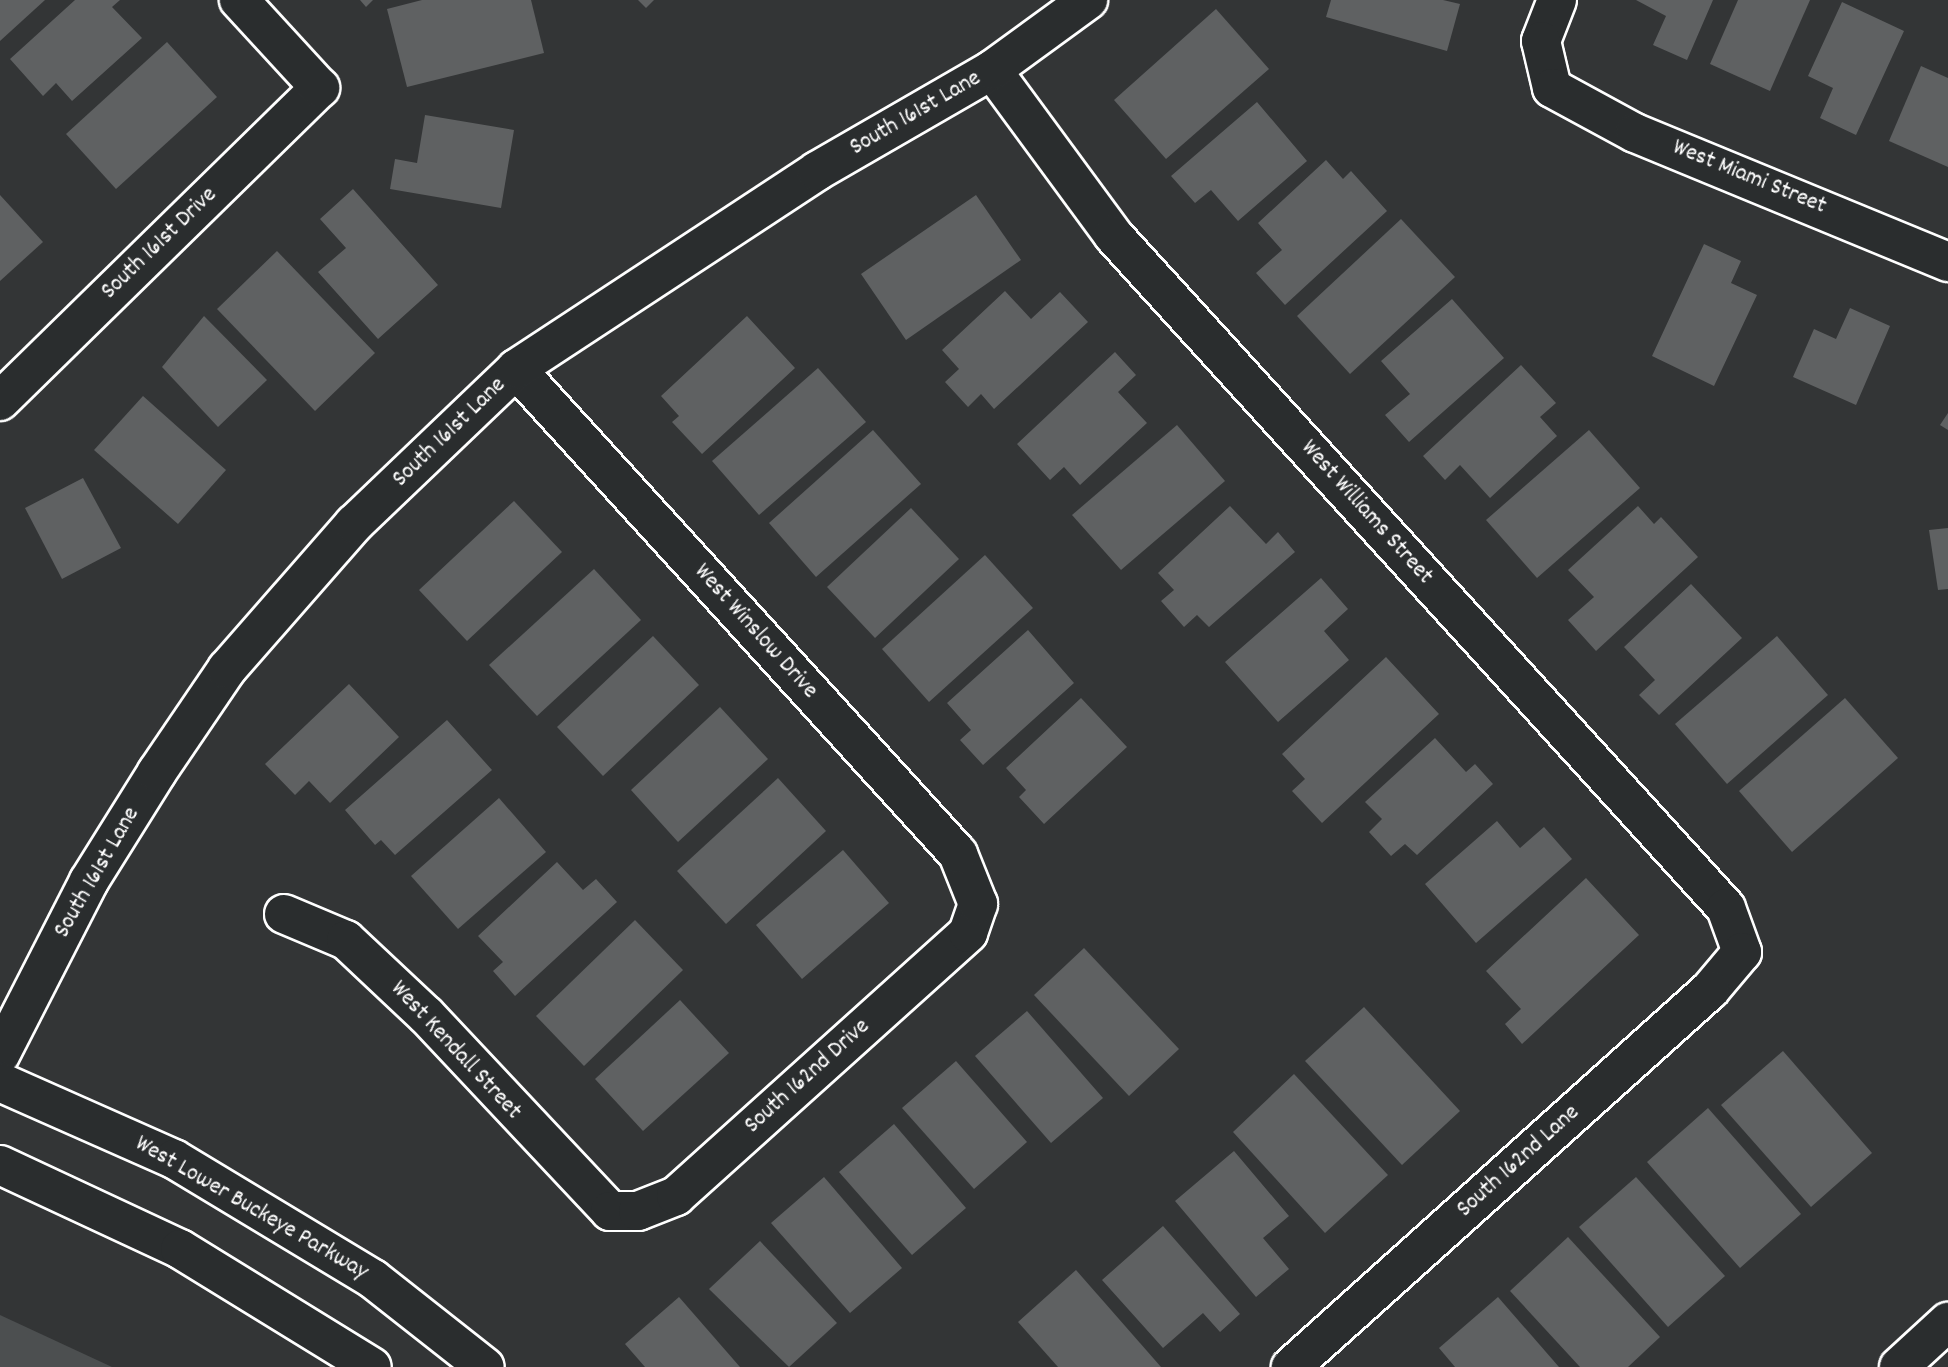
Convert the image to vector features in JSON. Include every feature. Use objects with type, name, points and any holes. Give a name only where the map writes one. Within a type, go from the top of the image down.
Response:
[{"type":"street","name":"South 161st Drive","points":[[0,401],[320,88],[239,0]]},
{"type":"street","name":"South 161st Lane","points":[[0,1055],[89,881],[227,669],[354,524],[516,369],[817,171],[992,70],[1088,0]]},
{"type":"street","name":"West Miami Street","points":[[1557,0],[1541,41],[1552,88],[1635,133],[1948,262]]},
{"type":"street","name":"West Williams Street","points":[[992,70],[1112,235],[1726,908],[1742,952]]},
{"type":"street","name":"West Winslow Drive","points":[[516,369],[958,854],[978,904]]},
{"type":"street","name":"South 162nd Drive","points":[[610,1211],[638,1211],[676,1196],[968,933],[978,904]]},
{"type":"street","name":"West Kendall Street","points":[[284,914],[346,940],[426,1015],[610,1211]]},
{"type":"street","name":"South 162nd Lane","points":[[1292,1367],[1710,990],[1742,952]]},
{"type":"street","name":"West Lower Buckeye Parkway","points":[[0,1082],[174,1159],[373,1279],[485,1367]]},
{"type":"street","points":[[0,1165],[180,1249],[372,1367]]},
{"type":"street","points":[[1899,1367],[1948,1322]]},
{"type":"shaded area","points":[[0,1315],[112,1367],[0,1367]]},
{"type":"building","points":[[0,0],[45,0],[0,41]]},
{"type":"building","points":[[75,0],[120,0],[112,7],[142,38],[72,101],[56,83],[43,96],[10,59]]},
{"type":"building","points":[[360,0],[373,0],[366,7]]},
{"type":"building","points":[[422,0],[531,0],[544,53],[407,87],[387,9]]},
{"type":"building","points":[[638,0],[654,0],[646,8]]},
{"type":"building","points":[[1331,0],[1443,0],[1460,4],[1447,51],[1326,17]]},
{"type":"building","points":[[1636,0],[1713,0],[1687,60],[1653,45],[1666,16]]},
{"type":"building","points":[[1738,0],[1810,0],[1770,91],[1710,64]]},
{"type":"building","points":[[1842,2],[1904,31],[1856,135],[1820,118],[1833,88],[1808,76]]},
{"type":"building","points":[[1216,9],[1269,69],[1166,159],[1114,100]]},
{"type":"building","points":[[167,42],[217,97],[116,189],[66,134]]},
{"type":"building","points":[[1921,66],[1948,78],[1948,167],[1889,141]]},
{"type":"building","points":[[1257,102],[1307,161],[1238,221],[1211,190],[1195,203],[1171,176]]},
{"type":"building","points":[[425,115],[514,130],[501,208],[390,189],[395,159],[417,163]]},
{"type":"building","points":[[1326,160],[1343,179],[1351,171],[1387,211],[1285,305],[1256,273],[1282,250],[1258,223]]},
{"type":"building","points":[[353,189],[438,285],[378,339],[318,272],[346,248],[320,219]]},
{"type":"building","points":[[0,195],[43,242],[0,281]]},
{"type":"building","points":[[976,195],[1021,260],[906,340],[861,274]]},
{"type":"building","points":[[1401,219],[1455,277],[1350,374],[1297,316]]},
{"type":"building","points":[[1704,244],[1741,261],[1731,283],[1757,295],[1714,386],[1652,356]]},
{"type":"building","points":[[277,251],[375,353],[315,411],[217,309]]},
{"type":"building","points":[[1005,291],[1031,319],[1060,292],[1088,322],[994,409],[981,394],[968,407],[945,382],[959,369],[942,350]]},
{"type":"building","points":[[1452,299],[1504,358],[1409,442],[1385,415],[1410,394],[1381,361]]},
{"type":"building","points":[[1850,308],[1890,326],[1856,405],[1793,377],[1814,329],[1836,339]]},
{"type":"building","points":[[204,316],[267,380],[218,427],[162,367]]},
{"type":"building","points":[[747,316],[795,368],[702,454],[672,422],[679,416],[661,396]]},
{"type":"building","points":[[1115,352],[1136,375],[1118,392],[1147,423],[1080,485],[1064,467],[1050,480],[1017,444]]},
{"type":"building","points":[[1521,365],[1556,403],[1540,417],[1557,436],[1490,498],[1460,465],[1445,480],[1423,456]]},
{"type":"building","points":[[818,368],[866,422],[759,515],[712,461]]},
{"type":"building","points":[[143,396],[226,470],[178,524],[94,450]]},
{"type":"building","points":[[1948,413],[1948,430],[1940,425]]},
{"type":"building","points":[[1177,425],[1225,481],[1121,570],[1072,515]]},
{"type":"building","points":[[873,430],[921,484],[816,577],[769,523]]},
{"type":"building","points":[[1589,430],[1640,488],[1537,578],[1486,520]]},
{"type":"building","points":[[83,478],[121,548],[62,579],[25,508]]},
{"type":"building","points":[[514,501],[562,552],[467,641],[419,590]]},
{"type":"building","points":[[1230,506],[1266,544],[1278,532],[1295,552],[1209,627],[1197,615],[1184,627],[1161,601],[1174,590],[1158,573]]},
{"type":"building","points":[[1638,506],[1654,524],[1661,517],[1698,557],[1596,651],[1568,620],[1594,597],[1568,570]]},
{"type":"building","points":[[911,508],[959,559],[875,638],[827,587]]},
{"type":"building","points":[[1948,528],[1948,589],[1938,590],[1929,530]]},
{"type":"building","points":[[985,555],[1033,608],[929,702],[882,649]]},
{"type":"building","points":[[594,569],[641,620],[537,716],[489,665]]},
{"type":"building","points":[[1321,578],[1348,609],[1324,631],[1349,660],[1278,722],[1225,662]]},
{"type":"building","points":[[1691,584],[1742,638],[1659,715],[1639,695],[1655,680],[1624,647]]},
{"type":"building","points":[[1028,630],[1074,683],[983,765],[960,740],[971,730],[947,703]]},
{"type":"building","points":[[653,636],[699,685],[603,776],[557,727]]},
{"type":"building","points":[[1777,636],[1828,695],[1727,784],[1675,724]]},
{"type":"building","points":[[1386,657],[1439,714],[1322,823],[1292,791],[1305,779],[1282,754]]},
{"type":"building","points":[[349,684],[399,737],[330,803],[309,781],[295,795],[265,764]]},
{"type":"building","points":[[1081,698],[1127,747],[1044,824],[1019,797],[1026,790],[1006,768]]},
{"type":"building","points":[[1845,698],[1898,758],[1792,852],[1739,791]]},
{"type":"building","points":[[720,707],[768,759],[678,842],[631,790]]},
{"type":"building","points":[[447,720],[492,770],[395,855],[381,840],[375,845],[345,810]]},
{"type":"building","points":[[1435,738],[1466,772],[1475,764],[1493,784],[1417,855],[1405,844],[1391,856],[1369,832],[1382,819],[1365,802]]},
{"type":"building","points":[[778,778],[826,831],[726,924],[677,871]]},
{"type":"building","points":[[499,798],[546,852],[458,929],[411,876]]},
{"type":"building","points":[[1497,821],[1520,848],[1544,827],[1572,859],[1476,943],[1425,884]]},
{"type":"building","points":[[843,850],[889,903],[802,979],[756,925]]},
{"type":"building","points":[[557,862],[583,890],[596,879],[617,902],[515,996],[493,971],[503,962],[478,936]]},
{"type":"building","points":[[1586,878],[1639,935],[1522,1044],[1505,1024],[1521,1009],[1486,971]]},
{"type":"building","points":[[635,920],[683,970],[584,1066],[536,1016]]},
{"type":"building","points":[[1084,948],[1179,1049],[1129,1096],[1034,995]]},
{"type":"building","points":[[680,1000],[729,1053],[643,1131],[595,1079]]},
{"type":"building","points":[[1364,1007],[1460,1111],[1402,1165],[1305,1061]]},
{"type":"building","points":[[1027,1011],[1103,1098],[1051,1143],[975,1056]]},
{"type":"building","points":[[1783,1051],[1872,1153],[1811,1207],[1721,1105]]},
{"type":"building","points":[[956,1061],[1027,1142],[974,1189],[902,1108]]},
{"type":"building","points":[[1294,1074],[1388,1175],[1325,1233],[1233,1132]]},
{"type":"building","points":[[1708,1108],[1801,1214],[1740,1268],[1647,1162]]},
{"type":"building","points":[[894,1124],[966,1208],[912,1255],[839,1172]]},
{"type":"building","points":[[1234,1151],[1289,1216],[1263,1238],[1289,1269],[1256,1297],[1175,1201]]},
{"type":"building","points":[[824,1177],[902,1268],[850,1313],[771,1223]]},
{"type":"building","points":[[1636,1177],[1725,1276],[1668,1327],[1579,1227]]},
{"type":"building","points":[[1163,1226],[1240,1314],[1220,1332],[1203,1313],[1163,1348],[1102,1280]]},
{"type":"building","points":[[1568,1237],[1660,1337],[1628,1367],[1580,1367],[1510,1291]]},
{"type":"building","points":[[760,1241],[837,1323],[789,1367],[709,1289]]},
{"type":"building","points":[[1076,1270],[1161,1367],[1058,1367],[1018,1322]]},
{"type":"building","points":[[679,1297],[740,1367],[645,1367],[625,1344]]},
{"type":"building","points":[[1498,1297],[1559,1367],[1455,1367],[1439,1348]]}]
